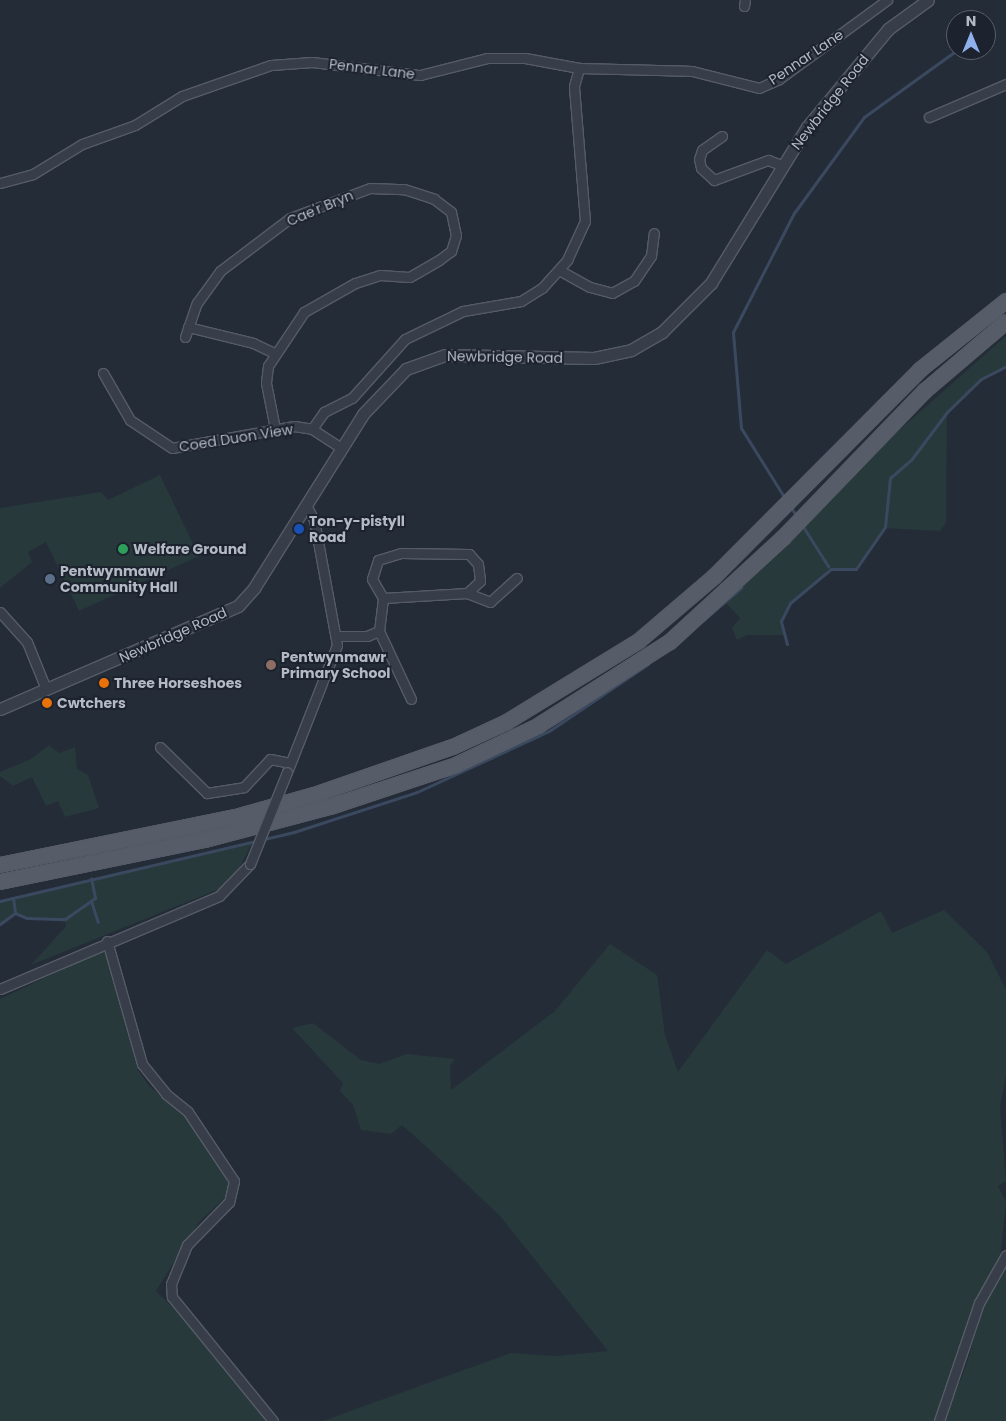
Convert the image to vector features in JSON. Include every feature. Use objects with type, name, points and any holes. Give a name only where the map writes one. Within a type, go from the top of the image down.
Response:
[{"type":"main road","points":[[0,865],[236,817],[314,795],[453,747],[564,690],[638,640],[715,576],[920,370],[1006,301]]},
{"type":"main road","points":[[0,882],[205,840],[338,805],[456,765],[538,726],[670,642],[783,538],[925,391],[1006,322]]},
{"type":"street","name":"Pennar Lane","points":[[0,183],[33,174],[82,144],[135,125],[182,96],[245,72],[271,65],[333,65],[420,75],[487,58],[525,58],[579,68],[692,71],[759,88],[779,79],[887,0]]},
{"type":"street","name":"Newbridge Road","points":[[0,709],[238,606],[306,505],[340,447],[390,384],[426,358],[594,358],[631,350],[662,332],[711,283],[781,165],[807,127],[888,29],[928,0]]},
{"type":"street","points":[[312,429],[324,412],[352,398],[405,340],[463,311],[521,300],[559,270],[580,240],[585,221],[574,86],[579,68]]},
{"type":"street","points":[[930,117],[1006,84]]},
{"type":"street","points":[[722,136],[702,150],[699,159],[701,168],[714,180],[768,160],[781,165]]},
{"type":"street","name":"Cae'r Bryn","points":[[185,338],[196,303],[220,271],[290,218],[334,199],[370,188],[404,189],[434,199],[451,212],[456,235],[451,251],[410,277],[380,275],[355,283],[304,312],[274,353],[266,383],[275,429]]},
{"type":"street","points":[[559,270],[590,287],[612,292],[634,281],[647,262],[654,233]]},
{"type":"street","points":[[188,327],[253,343],[274,353]]},
{"type":"street","name":"Coed Duon View","points":[[103,373],[130,420],[172,448],[275,429],[312,429],[340,447]]},
{"type":"street","points":[[0,989],[107,941],[219,896],[250,864],[337,645],[314,520],[306,505]]},
{"type":"street","points":[[411,699],[379,631],[383,598],[372,579],[378,560],[401,553],[469,554],[478,564],[480,581],[467,594]]},
{"type":"street","points":[[383,598],[467,594],[490,602],[517,578]]},
{"type":"street","points":[[0,612],[27,642],[46,689]]},
{"type":"street","points":[[336,636],[366,636],[379,631]]},
{"type":"street","points":[[160,747],[207,792],[244,787],[270,759],[290,763]]},
{"type":"street","points":[[107,941],[142,1064],[166,1094],[188,1112],[234,1181],[230,1202],[187,1245],[171,1284],[172,1298],[273,1421]]},
{"type":"street","points":[[938,1421],[979,1304],[1006,1255]]},
{"type":"shaded area","points":[[1006,336],[1006,366],[981,379],[947,412],[946,523],[940,531],[885,528],[856,569],[831,569],[790,603],[781,621],[784,635],[747,635],[737,640],[732,628],[740,618],[726,603],[896,433]]},
{"type":"shaded area","name":"Welfare Ground","points":[[160,475],[199,556],[79,611],[46,542],[28,552],[32,562],[0,588],[0,508],[101,492],[108,500]]},
{"type":"shaded area","points":[[49,745],[59,753],[75,747],[77,769],[88,775],[99,808],[65,817],[58,801],[46,806],[32,777],[13,786],[0,776],[0,772],[31,759]]},
{"type":"shaded area","points":[[253,842],[232,881],[219,889],[31,965],[66,926],[65,919],[27,918],[15,913],[0,924],[0,901]]},
{"type":"shaded area","points":[[944,910],[987,952],[1006,990],[1006,1075],[1000,1108],[1006,1181],[998,1186],[1006,1202],[1000,1260],[935,1421],[323,1421],[511,1353],[557,1356],[608,1351],[500,1216],[402,1125],[391,1134],[361,1130],[353,1105],[340,1091],[343,1083],[292,1028],[313,1023],[361,1060],[379,1064],[407,1054],[455,1059],[450,1066],[451,1090],[555,1011],[610,944],[657,975],[665,1035],[678,1072],[767,950],[786,964],[881,911],[892,933]]},
{"type":"shaded area","points":[[104,950],[138,1070],[149,1086],[186,1116],[230,1183],[230,1193],[199,1222],[156,1291],[196,1330],[270,1421],[0,1421],[0,999]]},
{"type":"shaded area","points":[[1006,1267],[1006,1421],[943,1421],[964,1372],[986,1299]]},
{"type":"waterway","points":[[786,500],[741,428],[733,332],[794,213],[864,117],[946,58]]},
{"type":"waterway","points":[[787,644],[781,621],[790,603],[831,569],[856,569],[885,527],[890,478],[911,460],[947,412],[981,379],[1006,366]]},
{"type":"waterway","points":[[790,506],[797,517]]},
{"type":"waterway","points":[[802,525],[828,566]]},
{"type":"waterway","points":[[702,621],[742,587]]},
{"type":"waterway","points":[[0,901],[294,832],[417,792],[549,731],[648,664]]},
{"type":"waterway","points":[[0,924],[15,913],[27,918],[65,919],[95,898],[91,878]]},
{"type":"waterway","points":[[13,898],[15,913]]},
{"type":"waterway","points":[[91,901],[98,922]]},
{"type":"place","name":"Ton-y-pistyll Road","points":[[299,529]]},
{"type":"place","name":"Welfare Ground","points":[[123,549]]},
{"type":"place","name":"Pentwynmawr Community Hall","points":[[50,579]]},
{"type":"place","name":"Pentwynmawr Primary School","points":[[271,665]]},
{"type":"place","name":"Three Horseshoes","points":[[104,683]]},
{"type":"place","name":"Cwtchers","points":[[47,703]]}]
